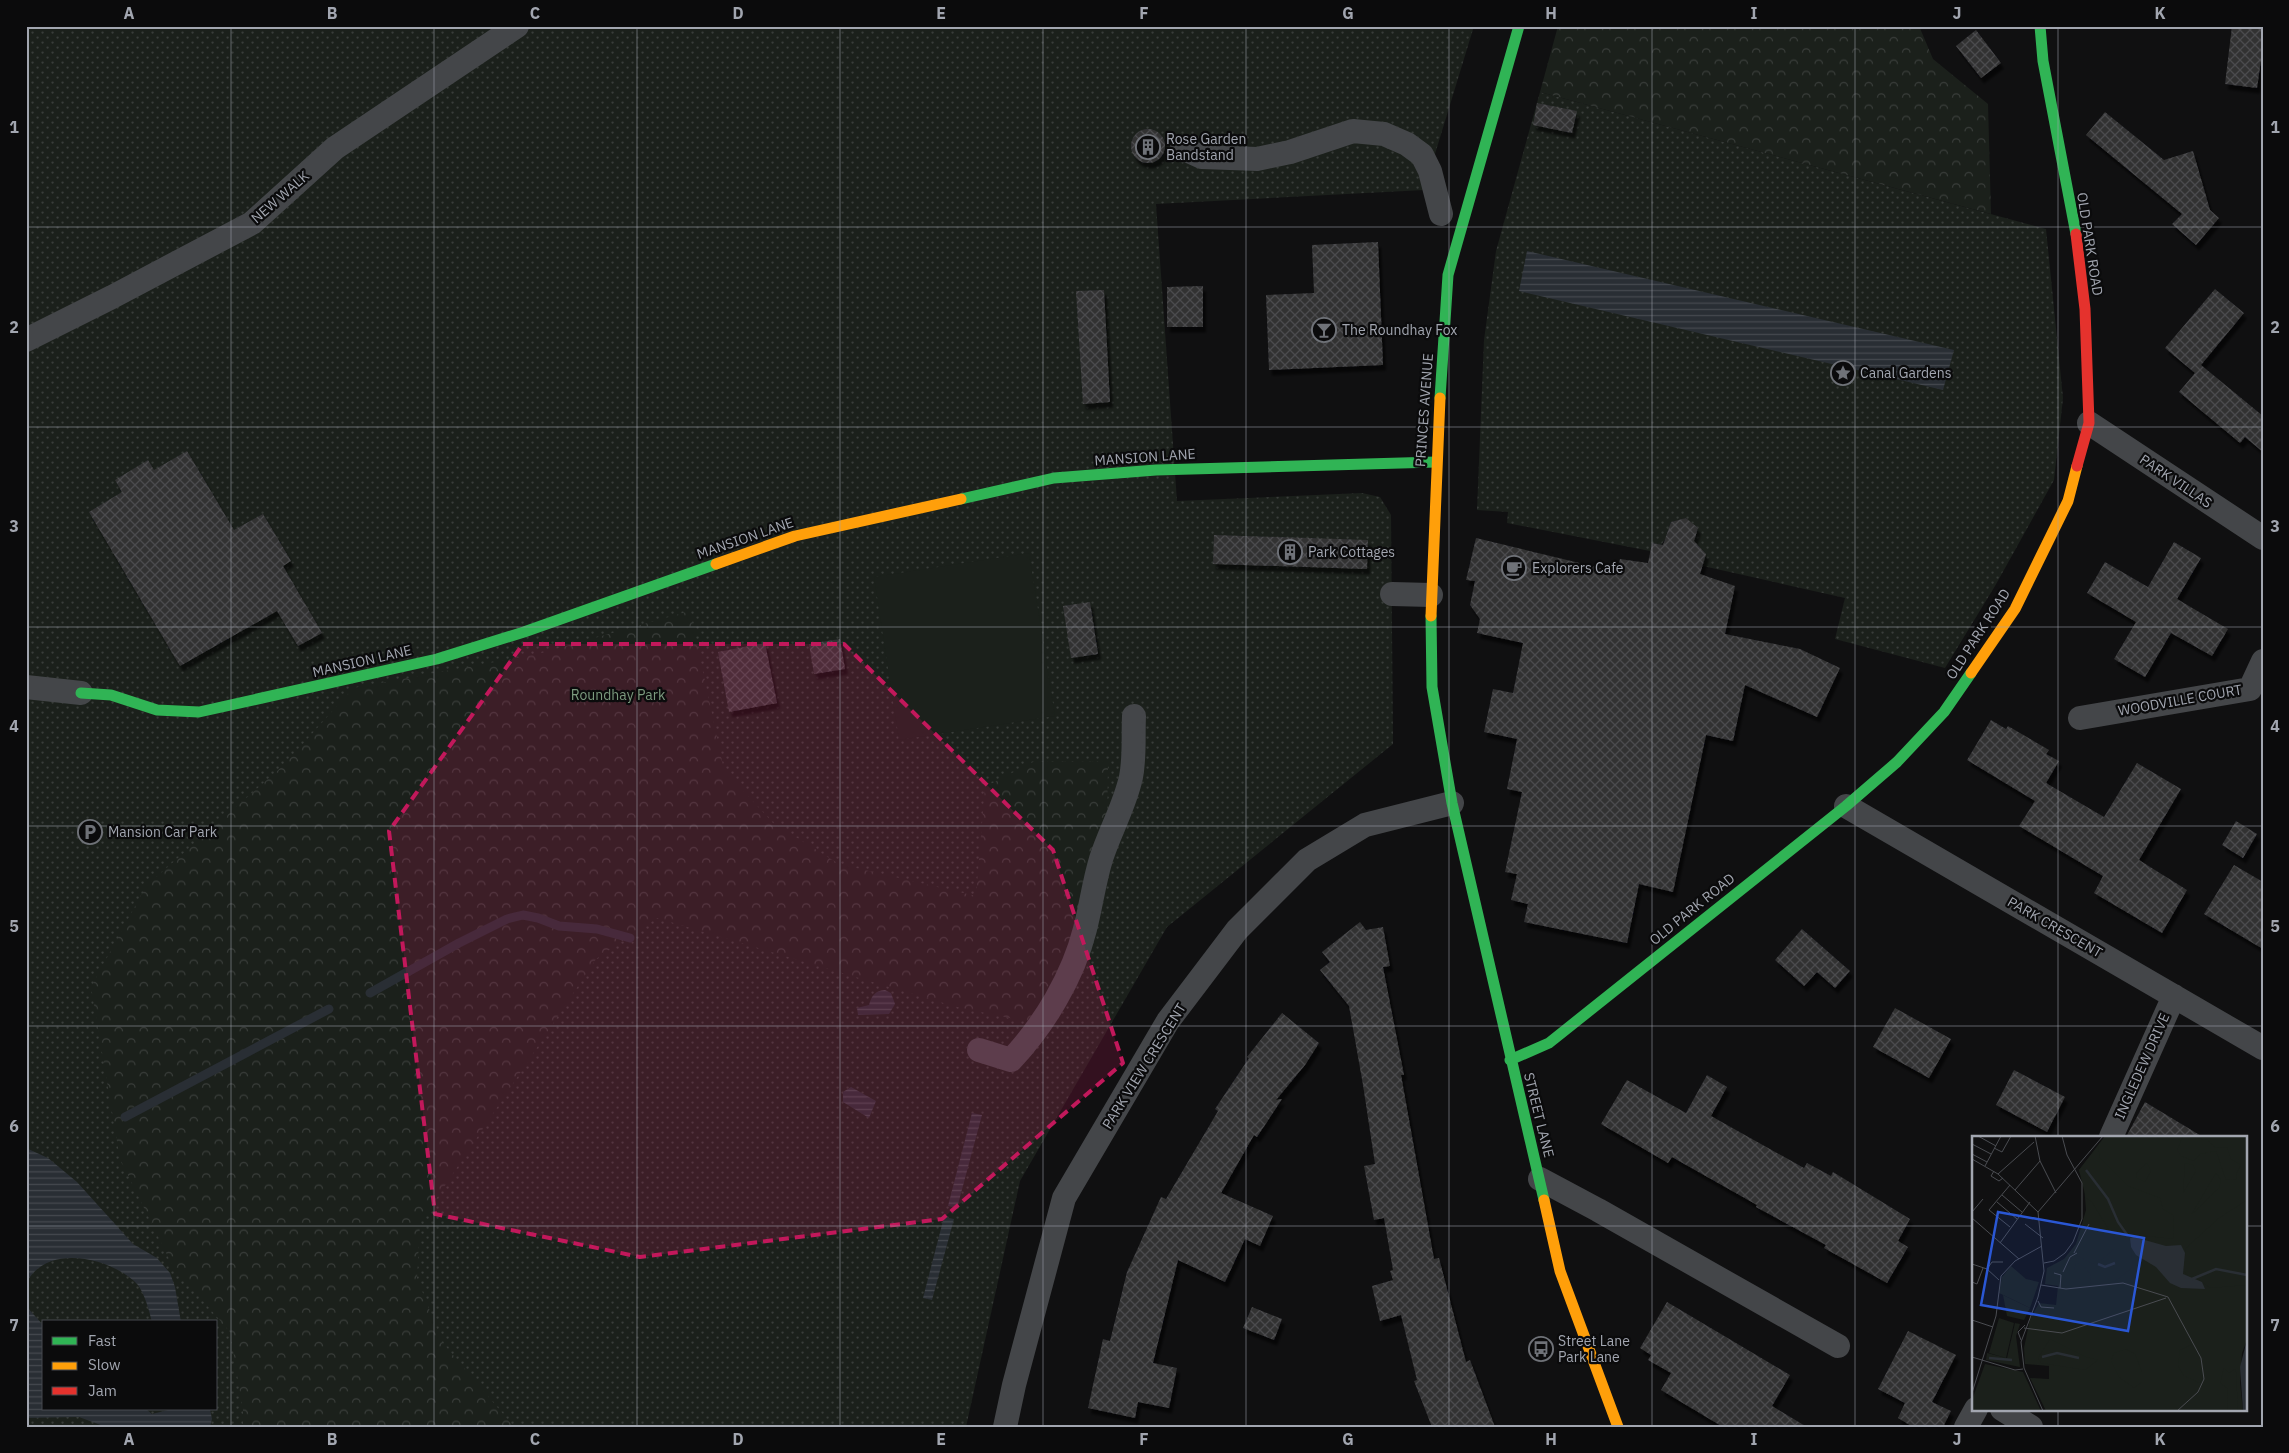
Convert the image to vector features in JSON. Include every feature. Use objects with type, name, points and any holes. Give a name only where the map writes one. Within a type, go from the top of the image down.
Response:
[{"type":"street","name":"NEW WALK","points":[[26,340],[252,223],[334,148],[517,26]]},
{"type":"street","name":"PRINCES AVENUE","points":[[1452,803],[1432,687],[1431,595],[1436,462],[1448,275],[1519,26]]},
{"type":"street","name":"OLD PARK ROAD","points":[[1510,1060],[1549,1043],[1846,806],[1898,762],[1944,712],[2015,609],[2068,501],[2089,423],[2085,309],[2078,247],[2043,61],[2040,26]]},
{"type":"street","points":[[1182,148],[1202,157],[1257,159],[1290,152],[1353,131],[1384,134],[1407,144],[1422,155],[1430,171],[1441,214]]},
{"type":"street","name":"PARK VILLAS","points":[[2089,423],[2263,538]]},
{"type":"street","name":"MANSION LANE","points":[[82,693],[111,695],[157,710],[199,712],[271,697],[437,659],[524,632],[796,536],[1054,478],[1156,470],[1436,462]]},
{"type":"street","points":[[1392,594],[1431,595]]},
{"type":"street","name":"WOODVILLE COURT","points":[[2080,718],[2250,688],[2263,661]]},
{"type":"street","points":[[26,687],[82,693]]},
{"type":"street","points":[[979,1050],[1011,1060],[1024,1046],[1046,1015],[1073,962],[1085,931],[1101,857],[1116,822],[1131,776],[1134,716]]},
{"type":"street","name":"STREET LANE","points":[[1452,803],[1560,1271],[1618,1427]]},
{"type":"street","name":"PARK VIEW CRESCENT","points":[[1005,1427],[1014,1385],[1064,1198],[1168,1021],[1237,930],[1307,860],[1365,825],[1452,803]]},
{"type":"street","name":"PARK CRESCENT","points":[[1846,806],[2263,1048]]},
{"type":"street","name":"INGLEDEW DRIVE","points":[[2111,1136],[2174,996]]},
{"type":"street","points":[[1540,1179],[1838,1346]]},
{"type":"street","points":[[1966,1427],[1975,1410]]},
{"type":"street","points":[[2004,1410],[2031,1427]]},
{"type":"highlighted area","points":[[523,644],[844,644],[1053,850],[1123,1063],[942,1219],[640,1257],[435,1214],[389,831]]},
{"type":"green space","name":"Roundhay Park","points":[[26,26],[1474,26],[1424,190],[1156,204],[1177,501],[1362,493],[1380,497],[1391,515],[1393,744],[1167,927],[1020,1181],[966,1427],[26,1427]]},
{"type":"green space","points":[[1558,26],[1919,26],[1933,59],[1988,104],[1991,214],[1540,92]]},
{"type":"green space","name":"Canal Gardens","points":[[1540,92],[2046,229],[2063,398],[2054,480],[1995,586],[1945,668],[1835,639],[1845,598],[1703,566],[1705,554],[1694,541],[1698,528],[1686,518],[1671,522],[1666,538],[1661,545],[1652,543],[1650,551],[1507,523],[1508,512],[1477,510],[1484,340],[1496,251]]},
{"type":"green space","points":[[1029,553],[1055,716],[899,740],[874,577]]},
{"type":"green space","points":[[690,611],[724,770],[773,823],[839,864],[976,896],[985,787],[1033,762],[1108,761],[1106,896],[1070,981],[1043,1025],[957,1007],[657,918],[596,959],[420,1223],[417,1278],[442,1342],[514,1427],[243,1427],[243,1410],[230,1332],[172,1265],[120,1159],[91,987],[146,886],[285,764],[353,688],[538,654]]},
{"type":"shaded area","points":[[1527,251],[1954,350],[1943,390],[1519,291]]},
{"type":"shaded area","points":[[885,990],[891,993],[895,1004],[889,1014],[858,1015],[857,1008],[869,1005],[874,994]]},
{"type":"shaded area","points":[[851,1087],[876,1101],[869,1118],[843,1102],[843,1092]]},
{"type":"shaded area","points":[[972,1113],[982,1115],[957,1208],[948,1206]]},
{"type":"shaded area","points":[[26,1148],[48,1158],[77,1182],[133,1244],[157,1258],[170,1273],[175,1287],[181,1320],[151,1320],[145,1298],[138,1285],[127,1275],[96,1261],[63,1258],[48,1262],[35,1271],[26,1284]]},
{"type":"shaded area","points":[[944,1217],[954,1219],[932,1300],[923,1298]]},
{"type":"shaded area","points":[[26,1306],[42,1324],[42,1410],[147,1410],[152,1414],[168,1410],[210,1410],[212,1419],[210,1427],[106,1427],[79,1417],[26,1418]]},
{"type":"building","points":[[2232,26],[2263,26],[2263,46],[2257,88],[2225,84]]},
{"type":"building","points":[[1976,30],[2001,63],[1981,78],[1956,46]]},
{"type":"building","points":[[1537,103],[1577,111],[1572,133],[1533,125]]},
{"type":"building","points":[[2105,112],[2164,160],[2193,151],[2210,210],[2219,218],[2196,245],[2172,224],[2182,214],[2086,135]]},
{"type":"building","name":"Rose Garden Bandstand","points":[[1148,129],[1160,134],[1165,146],[1160,158],[1148,163],[1136,158],[1131,146],[1136,134]]},
{"type":"building","name":"The Roundhay Fox","points":[[1378,242],[1383,365],[1269,370],[1266,295],[1314,293],[1312,245]]},
{"type":"building","points":[[1203,286],[1203,327],[1167,327],[1167,287]]},
{"type":"building","points":[[2215,289],[2244,313],[2201,365],[2263,416],[2263,452],[2245,437],[2240,443],[2179,392],[2195,373],[2165,348]]},
{"type":"building","points":[[1104,290],[1110,402],[1083,404],[1076,291]]},
{"type":"building","points":[[187,451],[234,530],[263,514],[291,561],[283,566],[322,633],[298,646],[277,611],[180,666],[89,512],[122,492],[115,480],[148,460],[154,470]]},
{"type":"building","points":[[1686,518],[1698,528],[1694,541],[1706,554],[1700,574],[1735,586],[1725,634],[1800,649],[1840,668],[1817,717],[1745,685],[1733,741],[1706,735],[1673,892],[1639,884],[1627,943],[1524,922],[1528,904],[1511,900],[1517,874],[1505,872],[1522,792],[1507,789],[1517,739],[1484,732],[1493,689],[1513,693],[1523,643],[1477,633],[1480,619],[1470,605],[1475,581],[1466,580],[1476,538],[1617,572],[1620,559],[1648,563],[1652,543],[1663,545],[1671,522]]},
{"type":"building","name":"Park Cottages","points":[[1214,535],[1368,540],[1367,569],[1213,564]]},
{"type":"building","points":[[2174,542],[2201,558],[2177,599],[2228,629],[2212,656],[2171,633],[2145,677],[2114,659],[2136,622],[2087,593],[2105,562],[2148,587]]},
{"type":"building","points":[[1090,602],[1098,654],[1071,658],[1063,606]]},
{"type":"building","points":[[840,639],[845,669],[814,674],[809,644]]},
{"type":"building","points":[[765,643],[777,703],[729,712],[718,652]]},
{"type":"building","points":[[1991,720],[2006,729],[2008,726],[2049,750],[2046,754],[2059,761],[2046,783],[2104,817],[2137,763],[2181,789],[2139,860],[2187,890],[2162,933],[2094,893],[2103,876],[2019,826],[2035,801],[1967,760]]},
{"type":"building","points":[[2236,821],[2257,834],[2243,858],[2222,845]]},
{"type":"building","points":[[2234,865],[2263,882],[2263,949],[2204,914]]},
{"type":"building","points":[[1360,922],[1366,930],[1383,927],[1390,966],[1383,967],[1404,1075],[1401,1075],[1434,1259],[1439,1258],[1466,1362],[1470,1360],[1495,1427],[1432,1427],[1414,1381],[1417,1380],[1401,1315],[1380,1321],[1372,1286],[1393,1280],[1390,1271],[1393,1270],[1384,1218],[1374,1220],[1364,1166],[1375,1164],[1363,1085],[1349,1006],[1320,970],[1330,962],[1322,952]]},
{"type":"building","points":[[1802,929],[1850,971],[1835,988],[1817,972],[1804,986],[1775,960]]},
{"type":"building","points":[[1895,1008],[1951,1039],[1929,1078],[1873,1047]]},
{"type":"building","points":[[1282,1013],[1319,1043],[1305,1065],[1276,1100],[1282,1099],[1257,1137],[1254,1135],[1221,1193],[1273,1216],[1260,1246],[1245,1239],[1225,1282],[1178,1260],[1153,1363],[1177,1368],[1169,1408],[1138,1402],[1135,1418],[1088,1408],[1103,1339],[1110,1341],[1127,1272],[1161,1197],[1166,1199],[1218,1111],[1215,1109],[1249,1058],[1247,1057]]},
{"type":"building","points":[[2014,1070],[2065,1097],[2047,1132],[1996,1105]]},
{"type":"building","points":[[1707,1075],[1727,1087],[1711,1116],[1804,1168],[1807,1163],[1831,1176],[1833,1172],[1910,1219],[1898,1241],[1908,1247],[1887,1283],[1824,1248],[1826,1245],[1756,1207],[1757,1205],[1672,1157],[1668,1163],[1601,1124],[1627,1080],[1686,1113]]},
{"type":"building","points":[[2145,1102],[2201,1136],[2127,1136]]},
{"type":"building","points":[[1667,1302],[1790,1375],[1772,1406],[1807,1427],[1723,1427],[1661,1390],[1671,1373],[1648,1360],[1651,1355],[1640,1348]]},
{"type":"building","points":[[1252,1307],[1282,1319],[1274,1340],[1243,1328]]},
{"type":"building","points":[[1908,1331],[1956,1355],[1932,1402],[1951,1411],[1943,1427],[1913,1427],[1898,1418],[1905,1403],[1878,1389]]},
{"type":"waterway","points":[[370,993],[459,943],[507,919],[523,915],[538,918],[559,926],[597,929],[630,938]]},
{"type":"waterway","points":[[125,1117],[329,1009]]},
{"type":"traffic: fast","points":[[1440,398],[1448,275],[1519,26]]},
{"type":"traffic: fast","points":[[2040,26],[2043,61],[2076,234]]},
{"type":"traffic: fast","points":[[961,499],[1054,478],[1156,470],[1436,462]]},
{"type":"traffic: fast","points":[[81,693],[111,695],[157,710],[199,712],[437,659],[524,632],[716,564]]},
{"type":"traffic: fast","points":[[1431,616],[1432,687],[1452,803],[1544,1200]]},
{"type":"traffic: fast","points":[[1510,1060],[1549,1043],[1846,806],[1897,762],[1944,712],[1971,673]]},
{"type":"traffic: slow","points":[[1431,616],[1440,398]]},
{"type":"traffic: slow","points":[[1971,673],[2015,609],[2068,501],[2077,466]]},
{"type":"traffic: slow","points":[[716,564],[795,536],[961,499]]},
{"type":"traffic: slow","points":[[1544,1200],[1560,1271],[1618,1427]]},
{"type":"traffic: jam","points":[[2076,234],[2085,309],[2089,423],[2077,466]]},
{"type":"place","name":"Rose Garden Bandstand","points":[[1148,147]]},
{"type":"place","name":"The Roundhay Fox","points":[[1324,330]]},
{"type":"place","name":"Canal Gardens","points":[[1843,373]]},
{"type":"place","name":"Park Cottages","points":[[1290,552]]},
{"type":"place","name":"Explorers Cafe","points":[[1514,568]]},
{"type":"place","name":"Mansion Car Park","points":[[90,832]]},
{"type":"place","name":"Street Lane Park Lane","points":[[1541,1349]]}]
